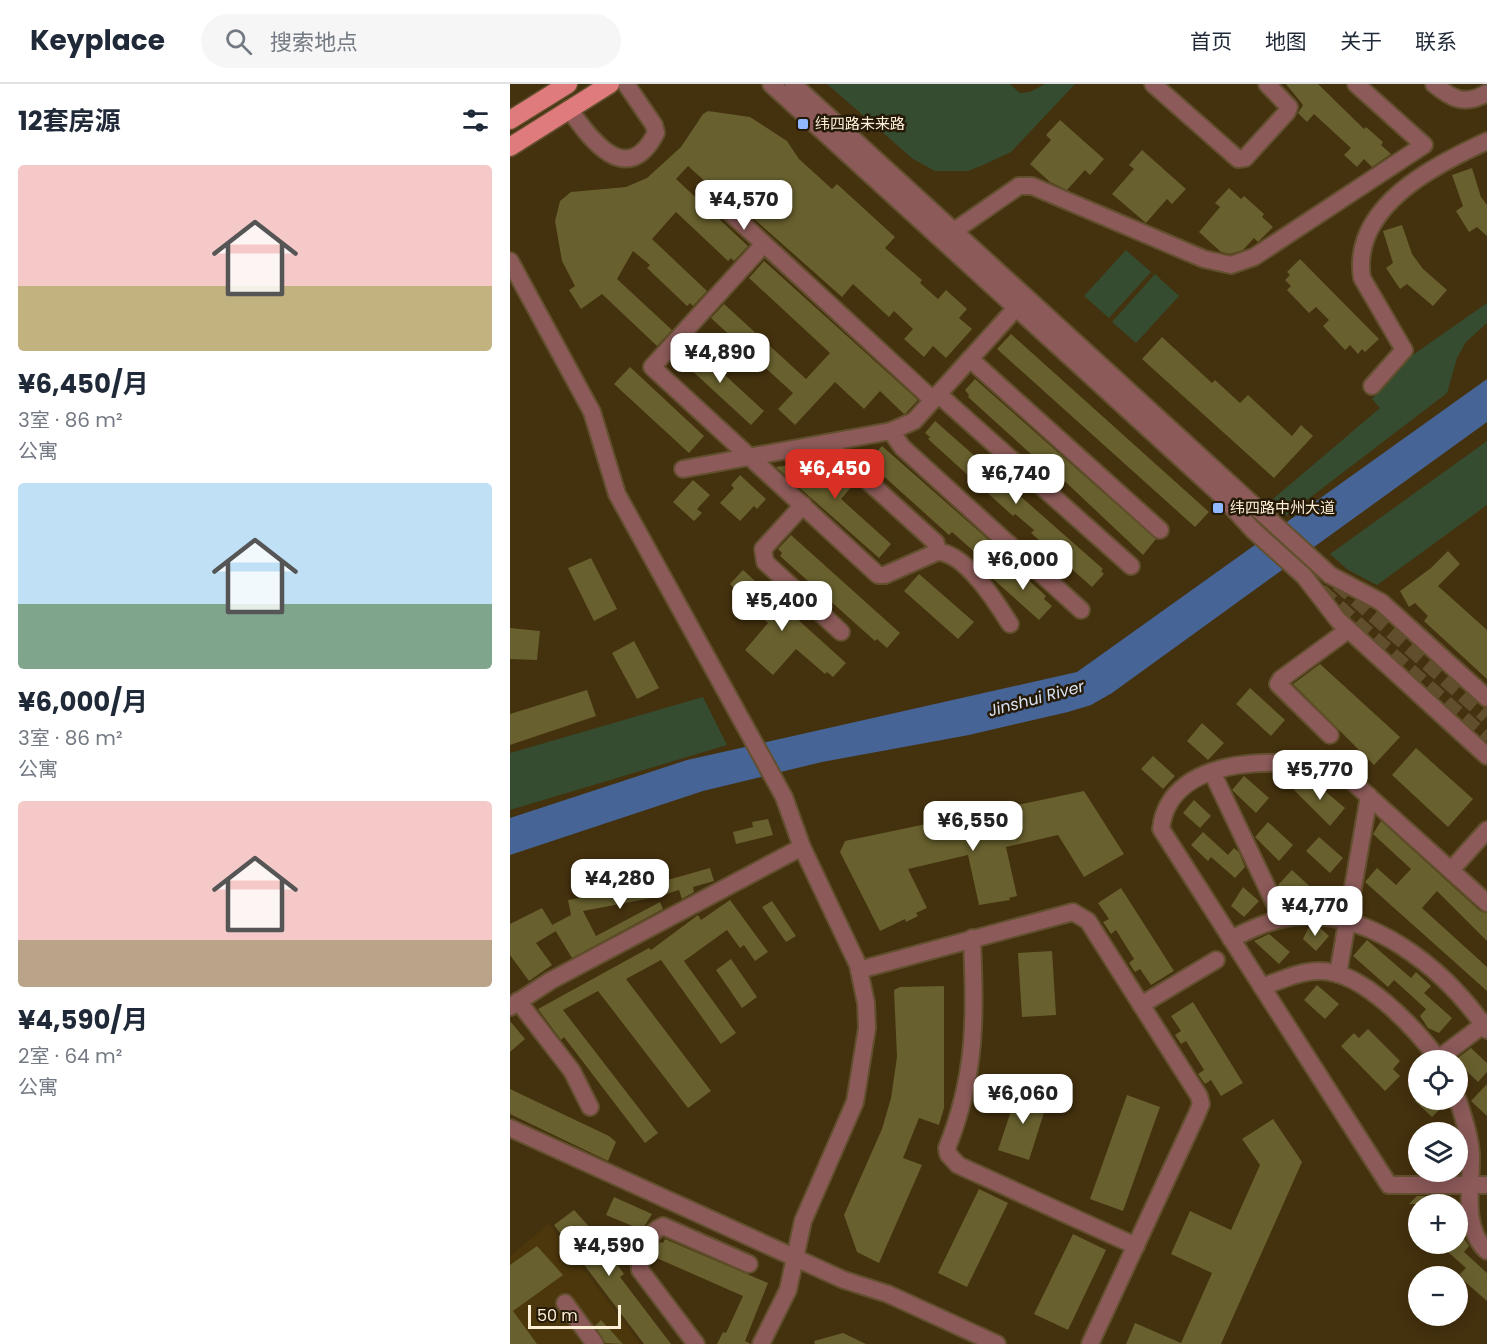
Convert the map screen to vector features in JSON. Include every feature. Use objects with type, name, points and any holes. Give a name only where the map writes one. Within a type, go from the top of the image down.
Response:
[{"type":"main road","points":[[510,120],[568,84]]},
{"type":"main road","points":[[510,147],[610,84]]},
{"type":"street","points":[[569,109],[602,149],[618,158],[635,156],[643,152],[656,133],[654,125],[626,84]]},
{"type":"street","points":[[771,84],[1220,494],[1253,530],[1304,576],[1348,630],[1487,756]]},
{"type":"street","points":[[793,84],[1320,567],[1330,575],[1382,602],[1487,698]]},
{"type":"street","points":[[1153,84],[1238,159],[1245,158],[1289,107],[1267,84]]},
{"type":"street","points":[[954,231],[1019,186],[1032,186],[1204,259],[1231,265],[1254,257],[1424,145],[1356,84]]},
{"type":"street","points":[[1434,84],[1450,98],[1464,101],[1477,99],[1487,93]]},
{"type":"street","points":[[1372,386],[1404,350],[1362,278],[1360,264],[1365,239],[1380,214],[1403,189],[1425,173],[1487,141]]},
{"type":"street","points":[[710,194],[935,397],[1131,567]]},
{"type":"street","points":[[764,244],[652,367],[878,575],[885,575],[937,552],[951,556],[977,578],[1010,624]]},
{"type":"street","points":[[510,261],[592,412],[617,494],[784,797],[802,847],[848,941],[859,970],[866,1003],[867,1028],[857,1094],[803,1221],[788,1290],[761,1344]]},
{"type":"street","points":[[683,469],[891,431],[914,420],[1016,308]]},
{"type":"street","points":[[970,359],[1160,530]]},
{"type":"street","points":[[891,431],[902,447],[1081,610]]},
{"type":"street","points":[[826,443],[936,543],[937,552]]},
{"type":"street","points":[[803,505],[763,549],[765,562],[841,632]]},
{"type":"street","points":[[977,578],[1009,544]]},
{"type":"street","points":[[1330,735],[1278,684],[1281,679],[1348,630]]},
{"type":"street","points":[[1487,903],[1344,774],[1312,765],[1273,762],[1212,772],[1198,778],[1174,797],[1163,814],[1161,829],[1389,1185],[1487,1185]]},
{"type":"street","points":[[1212,772],[1282,919]]},
{"type":"street","points":[[1338,974],[1349,922],[1369,796]]},
{"type":"street","points":[[1451,870],[1487,830]]},
{"type":"street","points":[[590,1107],[572,1071],[514,1004],[550,981],[802,847]]},
{"type":"street","points":[[859,970],[1073,912],[1088,921],[1199,1096],[1201,1104],[1090,1344]]},
{"type":"street","points":[[1231,939],[1259,925],[1282,919],[1316,916],[1358,924],[1395,942],[1452,988],[1486,1026],[1452,1050]]},
{"type":"street","points":[[972,939],[975,1013],[969,1082],[946,1148],[948,1155],[958,1165],[1136,1246]]},
{"type":"street","points":[[1141,1005],[1216,960]]},
{"type":"street","points":[[1262,987],[1297,974],[1319,971],[1338,974],[1368,989],[1396,1013],[1429,1050]]},
{"type":"street","points":[[1460,1110],[1471,1152],[1472,1222],[1487,1251]]},
{"type":"street","points":[[510,1128],[844,1280],[883,1304],[971,1344]]},
{"type":"street","points":[[696,1344],[640,1270],[639,1260],[652,1234],[663,1226],[749,1264]]},
{"type":"street","points":[[844,1280],[888,1294],[998,1344]]},
{"type":"street","points":[[565,1303],[595,1344]]},
{"type":"shaded area","points":[[549,1224],[640,1344],[510,1344],[510,1256]]},
{"type":"green space","points":[[827,84],[1010,84],[1020,93],[1030,92],[1045,84],[1075,84],[1011,152],[968,171],[935,171],[913,159]]},
{"type":"green space","points":[[1126,250],[1151,272],[1109,318],[1084,296]]},
{"type":"green space","points":[[1155,274],[1179,296],[1136,343],[1112,322]]},
{"type":"green space","points":[[1487,303],[1487,323],[1466,342],[1457,358],[1447,393],[1286,516],[1273,499],[1380,408],[1372,399],[1407,359]]},
{"type":"green space","points":[[1487,441],[1487,505],[1377,585],[1348,570],[1330,554]]},
{"type":"green space","points":[[703,697],[727,745],[510,810],[510,753]]},
{"type":"water","name":"Jinshui River","points":[[1487,379],[1487,422],[1112,693],[1091,705],[969,735],[822,762],[703,791],[510,855],[510,818],[687,760],[1077,672]]},
{"type":"building","points":[[1286,84],[1318,84],[1364,129],[1366,127],[1383,142],[1381,145],[1391,154],[1372,167],[1364,159],[1357,167],[1344,155],[1351,148],[1314,114],[1307,122],[1298,113],[1303,105]]},
{"type":"building","points":[[708,111],[750,117],[787,141],[799,159],[832,189],[837,184],[895,237],[885,248],[922,280],[920,283],[938,299],[946,290],[967,309],[959,318],[972,329],[946,358],[933,346],[924,357],[904,339],[913,329],[894,311],[889,317],[853,284],[842,297],[717,186],[708,184],[688,166],[676,179],[748,246],[734,261],[731,258],[728,261],[676,212],[652,239],[707,291],[693,306],[690,303],[687,306],[647,268],[650,265],[633,251],[617,279],[672,330],[657,346],[602,294],[581,309],[569,290],[575,286],[562,261],[555,221],[560,201],[571,192],[626,187],[647,178],[681,147],[703,114]]},
{"type":"building","points":[[1060,120],[1104,159],[1090,175],[1085,170],[1067,190],[1050,182],[1030,164],[1051,140],[1046,135]]},
{"type":"building","points":[[1142,150],[1186,189],[1172,204],[1167,199],[1146,223],[1112,194],[1134,169],[1129,165]]},
{"type":"building","points":[[1472,168],[1481,197],[1487,205],[1487,236],[1477,227],[1469,232],[1456,211],[1463,206],[1452,175]]},
{"type":"building","points":[[1229,188],[1241,199],[1244,196],[1264,214],[1262,217],[1273,227],[1258,242],[1254,238],[1243,250],[1230,254],[1221,252],[1199,232],[1220,207],[1215,203]]},
{"type":"building","points":[[1402,225],[1412,254],[1423,269],[1447,290],[1433,306],[1407,284],[1400,289],[1386,268],[1393,263],[1383,231]]},
{"type":"building","points":[[1300,259],[1379,339],[1365,352],[1362,349],[1358,354],[1350,345],[1345,350],[1323,326],[1329,320],[1316,307],[1309,313],[1287,290],[1291,286],[1285,280],[1290,275],[1287,272]]},
{"type":"building","points":[[764,261],[918,400],[906,413],[904,414],[880,391],[864,409],[835,382],[795,425],[778,409],[793,393],[711,318],[724,304],[806,379],[830,353],[749,278]]},
{"type":"building","points":[[1011,334],[1209,512],[1195,527],[997,349]]},
{"type":"building","points":[[1162,337],[1212,383],[1215,380],[1240,403],[1248,395],[1292,436],[1301,425],[1313,436],[1274,478],[1142,359]]},
{"type":"building","points":[[689,342],[764,411],[751,425],[676,356]]},
{"type":"building","points":[[630,367],[704,436],[689,453],[614,384]]},
{"type":"building","points":[[975,379],[1156,539],[1143,555],[1055,472],[1053,474],[968,397],[965,390]]},
{"type":"building","points":[[935,421],[1103,569],[1101,571],[1104,574],[1092,587],[1031,533],[1034,530],[1015,514],[1013,516],[928,439],[930,437],[925,433]]},
{"type":"building","points":[[882,446],[990,541],[978,555],[952,532],[949,535],[868,462]]},
{"type":"building","points":[[826,460],[853,485],[841,499],[891,544],[879,558],[776,467]]},
{"type":"building","points":[[740,475],[766,499],[757,509],[754,506],[740,521],[720,503],[734,488],[731,485]]},
{"type":"building","points":[[693,480],[710,495],[697,509],[702,513],[694,521],[673,502]]},
{"type":"building","points":[[791,535],[900,633],[887,648],[877,639],[875,641],[780,556],[782,553],[778,549]]},
{"type":"building","points":[[1448,551],[1460,564],[1438,586],[1487,630],[1487,679],[1424,621],[1428,616],[1415,603],[1409,607],[1400,591],[1431,568]]},
{"type":"building","points":[[591,558],[617,609],[594,621],[568,568]]},
{"type":"building","points":[[1005,564],[1010,568],[1012,565],[1046,596],[1044,599],[1052,606],[1039,620],[992,578]]},
{"type":"building","points":[[743,570],[846,663],[833,677],[827,672],[825,674],[796,649],[773,675],[745,650],[768,623],[733,591],[735,589],[730,584]]},
{"type":"building","points":[[919,574],[974,622],[958,639],[904,591]]},
{"type":"building","points":[[510,628],[540,631],[537,660],[510,659]]},
{"type":"building","points":[[634,641],[659,688],[637,699],[612,653]]},
{"type":"building","points":[[1320,664],[1400,737],[1374,765],[1293,684]]},
{"type":"building","points":[[1250,688],[1285,720],[1271,736],[1236,704]]},
{"type":"building","points":[[587,690],[596,716],[510,745],[510,714]]},
{"type":"building","points":[[1202,723],[1224,743],[1208,760],[1187,741]]},
{"type":"building","points":[[1416,748],[1473,799],[1448,827],[1392,775]]},
{"type":"building","points":[[1153,756],[1175,776],[1163,789],[1141,769]]},
{"type":"building","points":[[1244,776],[1269,798],[1256,813],[1232,790]]},
{"type":"building","points":[[1307,776],[1345,808],[1330,826],[1294,790]]},
{"type":"building","points":[[1084,791],[1124,854],[1084,877],[1058,835],[1006,847],[1017,896],[1009,898],[1010,900],[979,905],[968,855],[908,869],[927,908],[916,913],[918,916],[906,922],[905,919],[880,931],[840,852],[845,841]]},
{"type":"building","points":[[1194,800],[1211,816],[1200,828],[1183,813]]},
{"type":"building","points":[[768,819],[773,835],[736,844],[733,832],[753,827],[752,822]]},
{"type":"building","points":[[1381,821],[1480,911],[1487,913],[1487,941],[1437,891],[1422,908],[1487,967],[1487,991],[1365,882],[1377,868],[1396,885],[1411,869],[1373,834]]},
{"type":"building","points":[[1268,822],[1293,845],[1279,861],[1255,837]]},
{"type":"building","points":[[1203,832],[1228,855],[1234,848],[1239,852],[1245,867],[1235,878],[1211,857],[1208,861],[1191,845]]},
{"type":"building","points":[[1319,837],[1343,858],[1330,873],[1306,851]]},
{"type":"building","points":[[710,868],[714,881],[693,887],[694,892],[682,899],[679,890],[657,897],[583,911],[596,936],[660,902],[663,909],[572,958],[552,925],[571,915],[568,900],[639,888]]},
{"type":"building","points":[[1292,870],[1316,892],[1303,906],[1278,885]]},
{"type":"building","points":[[1243,887],[1259,901],[1244,917],[1231,906]]},
{"type":"building","points":[[1121,888],[1174,971],[1151,985],[1140,969],[1135,972],[1129,963],[1134,959],[1116,930],[1111,934],[1103,922],[1109,919],[1098,903]]},
{"type":"building","points":[[730,900],[768,952],[755,961],[744,945],[740,948],[727,930],[684,961],[736,1033],[721,1044],[661,960],[626,979],[711,1091],[688,1108],[598,991],[563,1010],[658,1133],[645,1143],[564,1037],[561,1040],[538,1009],[649,948],[651,950],[698,915],[701,920]]},
{"type":"building","points":[[772,901],[796,936],[786,942],[762,907]]},
{"type":"building","points":[[542,908],[556,931],[536,943],[552,965],[529,981],[510,955],[510,924]]},
{"type":"building","points":[[1309,927],[1319,927],[1329,936],[1316,951],[1303,939]]},
{"type":"building","points":[[1269,934],[1290,952],[1279,964],[1254,941]]},
{"type":"building","points":[[1367,940],[1411,978],[1416,972],[1431,986],[1424,993],[1452,1018],[1439,1033],[1428,1028],[1420,1016],[1426,1009],[1394,980],[1388,987],[1353,956]]},
{"type":"building","points":[[1052,951],[1056,1015],[1022,1017],[1018,953]]},
{"type":"building","points":[[731,959],[757,997],[742,1008],[716,970]]},
{"type":"building","points":[[1317,985],[1339,1004],[1325,1019],[1304,1000]]},
{"type":"building","points":[[944,986],[944,1108],[939,1125],[919,1118],[903,1158],[922,1165],[879,1263],[857,1252],[844,1215],[882,1129],[891,1098],[897,1057],[894,990],[900,987]]},
{"type":"building","points":[[1193,1002],[1243,1083],[1221,1096],[1211,1080],[1205,1084],[1198,1074],[1204,1070],[1186,1041],[1181,1044],[1175,1035],[1181,1031],[1171,1016]]},
{"type":"building","points":[[510,1021],[525,1039],[510,1052]]},
{"type":"building","points":[[1368,1029],[1400,1061],[1393,1069],[1400,1076],[1385,1091],[1341,1046],[1354,1033],[1359,1038]]},
{"type":"building","points":[[1471,1048],[1487,1063],[1487,1072],[1478,1082],[1468,1072],[1468,1050]]},
{"type":"building","points":[[1487,1084],[1487,1116],[1471,1101]]},
{"type":"building","points":[[510,1089],[609,1136],[616,1142],[608,1161],[510,1114]]},
{"type":"building","points":[[1018,1090],[1048,1100],[1029,1160],[998,1150]]},
{"type":"building","points":[[1127,1095],[1160,1107],[1123,1211],[1090,1199]]},
{"type":"building","points":[[1425,1110],[1439,1110],[1432,1117]]},
{"type":"building","points":[[1273,1119],[1302,1162],[1221,1344],[1126,1344],[1135,1323],[1181,1343],[1212,1273],[1171,1254],[1190,1211],[1231,1230],[1260,1165],[1242,1139]]},
{"type":"building","points":[[979,1189],[1008,1203],[967,1287],[938,1273]]},
{"type":"building","points":[[614,1197],[652,1214],[642,1230],[606,1215]]},
{"type":"building","points":[[574,1210],[594,1232],[624,1274],[620,1277],[671,1344],[644,1344],[554,1225]]},
{"type":"building","points":[[1073,1234],[1106,1250],[1068,1330],[1034,1314]]},
{"type":"building","points":[[665,1239],[768,1283],[745,1341],[751,1344],[717,1344],[723,1332],[726,1333],[743,1296],[652,1256],[658,1244],[663,1243]]},
{"type":"building","points":[[537,1246],[563,1275],[513,1311],[537,1344],[510,1344],[510,1265]]},
{"type":"building","points":[[1450,1254],[1466,1254],[1487,1273],[1487,1301],[1468,1284],[1468,1266],[1464,1266]]},
{"type":"building","points":[[601,1320],[623,1344],[605,1343],[595,1326]]},
{"type":"building","points":[[843,1333],[866,1344],[815,1344],[814,1341]]},
{"type":"tunnel","points":[[1338,583],[1487,716]]},
{"type":"tunnel","points":[[1320,591],[1487,740]]},
{"type":"place","name":"纬四路未来路","points":[[803,124]]},
{"type":"place","name":"纬四路中州大道","points":[[1218,508]]}]
